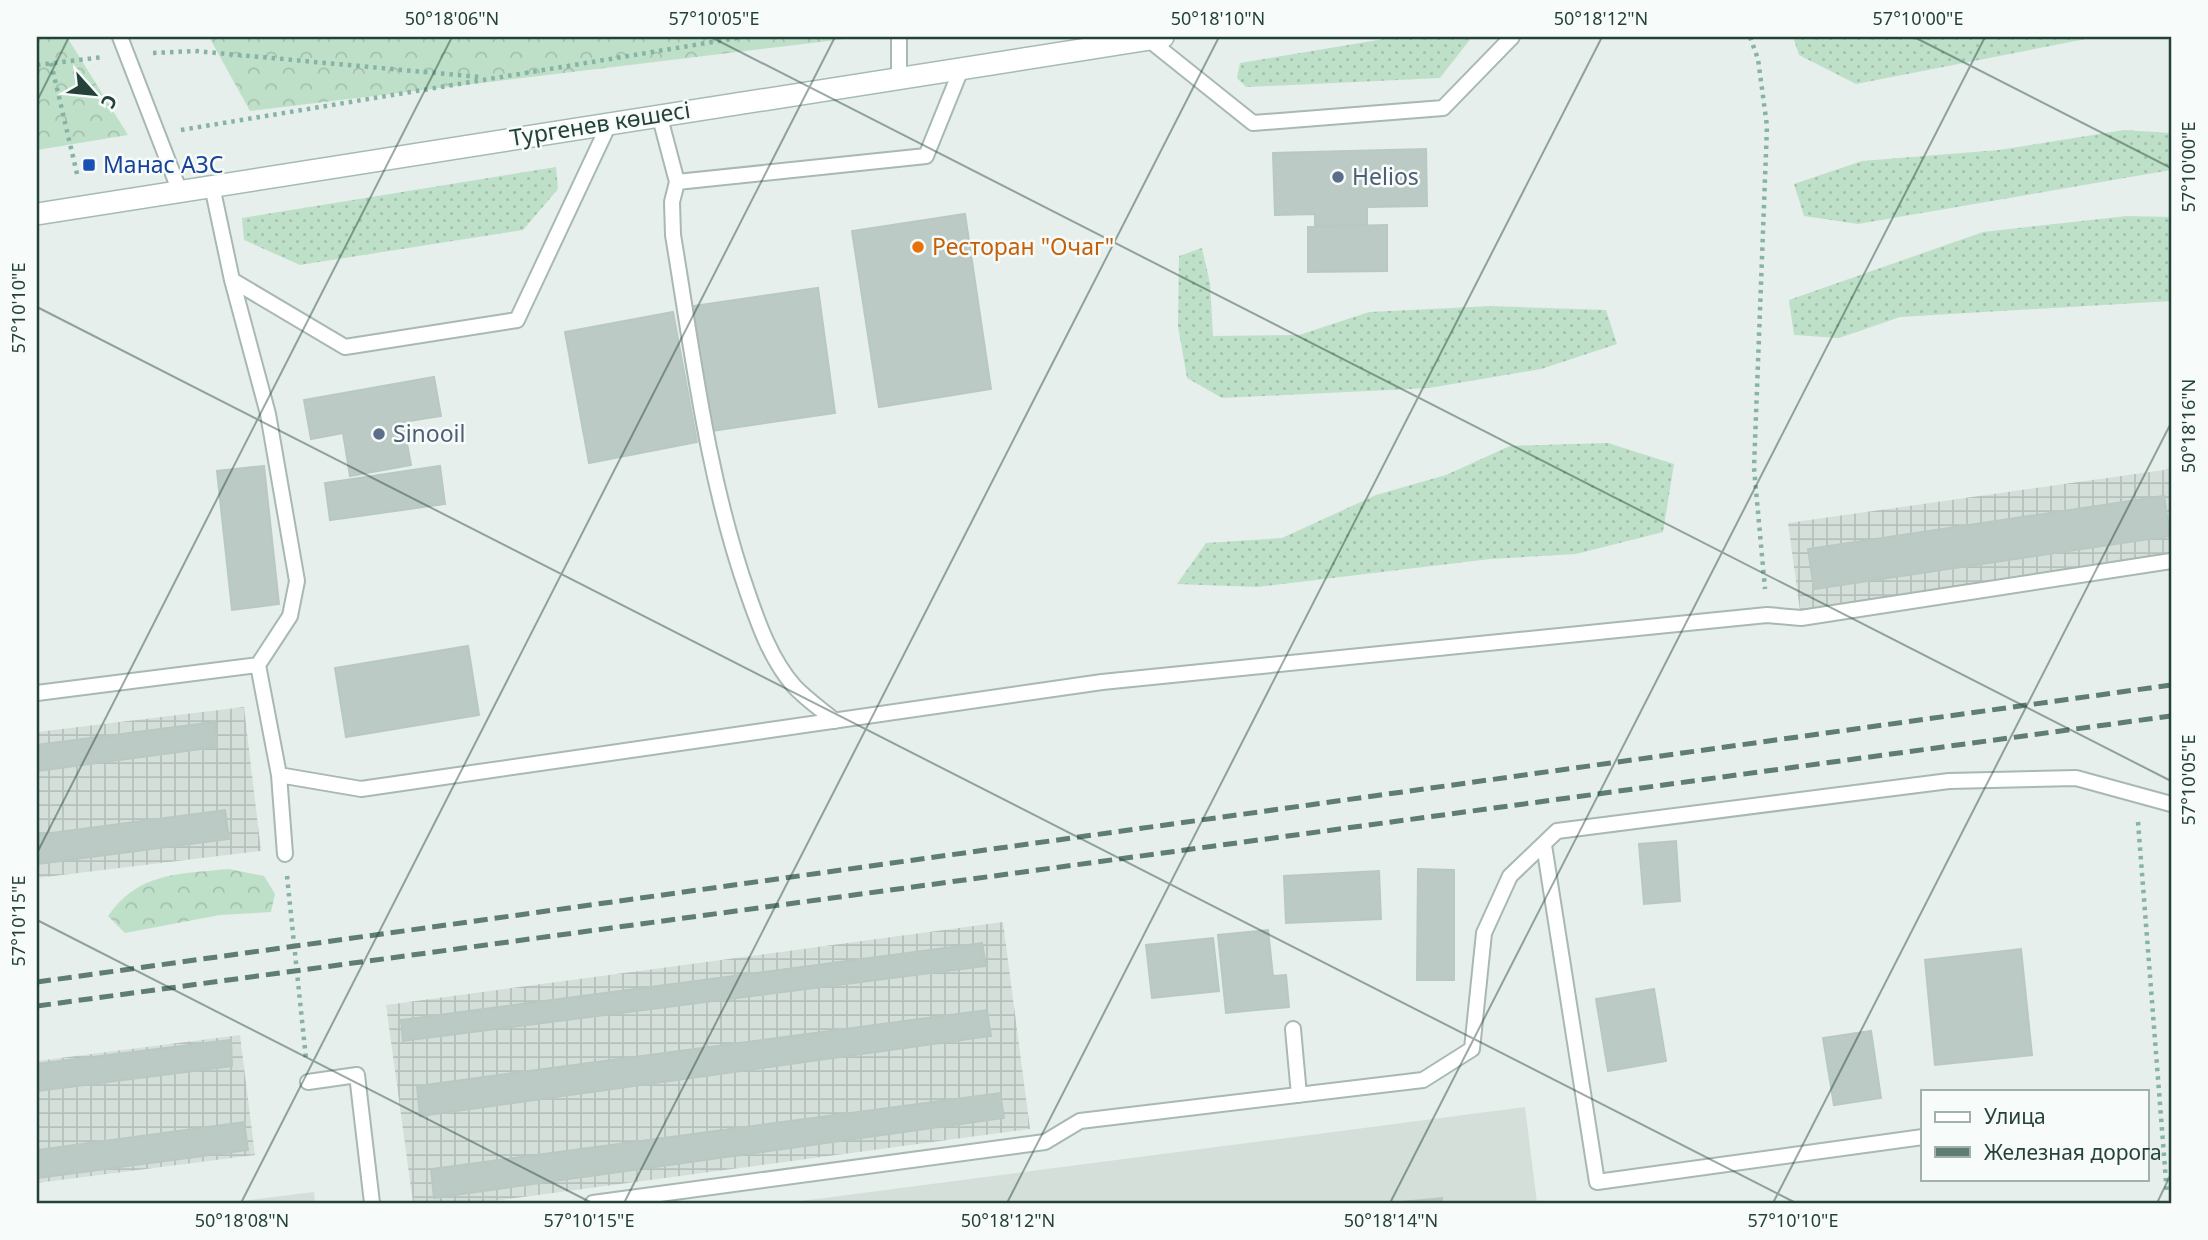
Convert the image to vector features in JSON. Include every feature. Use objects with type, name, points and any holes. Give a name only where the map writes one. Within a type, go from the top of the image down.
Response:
[{"type":"main road","name":"Тургенев көшесі","points":[[37,214],[899,76],[1155,38]]},
{"type":"lane","points":[[120,37],[180,192]]},
{"type":"lane","points":[[898,37],[899,76]]},
{"type":"lane","points":[[1155,38],[1253,123],[1443,108],[1512,37]]},
{"type":"lane","points":[[677,182],[926,156],[962,67]]},
{"type":"lane","points":[[659,114],[677,182],[672,202],[674,235],[709,448],[728,535],[759,626],[774,656],[794,686],[835,721]]},
{"type":"lane","points":[[232,280],[345,347],[517,320],[610,122]]},
{"type":"lane","points":[[212,186],[232,280],[268,414],[297,582],[290,616],[258,664],[279,775],[285,854]]},
{"type":"lane","points":[[279,775],[360,789],[1102,682],[1767,615],[1801,618],[2171,561]]},
{"type":"lane","points":[[37,693],[258,664]]},
{"type":"lane","points":[[593,1203],[1045,1142],[1080,1121],[1423,1080],[1472,1049],[1484,933],[1510,876],[1557,831],[1949,781],[2076,778],[2171,804]]},
{"type":"lane","points":[[1544,845],[1597,1182],[1921,1137]]},
{"type":"lane","points":[[1293,1029],[1299,1095]]},
{"type":"lane","points":[[308,1082],[357,1075],[372,1203]]},
{"type":"path","points":[[158,134],[743,37]]},
{"type":"path","points":[[1750,37],[1758,59],[1768,126],[1754,468],[1767,615]]},
{"type":"path","points":[[37,65],[195,51],[487,78]]},
{"type":"path","points":[[51,63],[84,207]]},
{"type":"path","points":[[2135,794],[2148,931],[2166,1194]]},
{"type":"path","points":[[285,854],[308,1082]]},
{"type":"shaded area","points":[[2171,469],[2171,561],[1801,618],[1788,523]]},
{"type":"shaded area","points":[[244,707],[261,851],[37,878],[37,732]]},
{"type":"shaded area","points":[[1003,922],[1030,1129],[479,1203],[413,1203],[386,1005]]},
{"type":"shaded area","points":[[240,1035],[255,1155],[37,1183],[37,1061]]},
{"type":"shaded area","points":[[1525,1107],[1537,1203],[786,1203]]},
{"type":"shaded area","points":[[314,1192],[315,1203],[227,1203]]},
{"type":"green space","points":[[37,37],[67,37],[128,135],[37,150]]},
{"type":"green space","points":[[209,37],[861,37],[250,111]]},
{"type":"green space","points":[[1396,37],[1472,37],[1440,78],[1246,87],[1237,78],[1240,63]]},
{"type":"green space","points":[[1793,37],[2096,37],[1856,84],[1799,55]]},
{"type":"green space","points":[[2124,130],[2171,133],[2171,170],[1858,224],[1804,216],[1794,184],[1862,161],[1999,150]]},
{"type":"green space","points":[[556,167],[558,189],[523,230],[300,265],[244,240],[242,218]]},
{"type":"green space","points":[[2127,216],[2171,217],[2171,301],[1900,317],[1839,338],[1794,335],[1789,300],[1983,232]]},
{"type":"green space","points":[[1202,248],[1210,283],[1213,336],[1299,335],[1369,312],[1491,306],[1606,310],[1617,344],[1541,369],[1429,388],[1222,398],[1187,378],[1178,326],[1179,256]]},
{"type":"green space","points":[[1608,443],[1674,464],[1663,532],[1576,554],[1490,559],[1257,587],[1177,584],[1206,543],[1282,538],[1376,495],[1446,475],[1510,446]]},
{"type":"green space","points":[[229,869],[264,876],[275,894],[271,912],[220,915],[125,933],[108,916],[120,902],[146,883],[176,874]]},
{"type":"building","points":[[1426,149],[1427,206],[1367,207],[1367,225],[1315,226],[1315,214],[1275,215],[1273,153]]},
{"type":"building","points":[[965,214],[991,389],[879,407],[852,231]]},
{"type":"building","points":[[1387,225],[1387,271],[1308,272],[1308,227]]},
{"type":"building","points":[[818,288],[835,413],[711,431],[693,306]]},
{"type":"building","points":[[673,312],[697,442],[589,463],[565,332]]},
{"type":"building","points":[[434,377],[441,416],[403,422],[411,465],[350,476],[343,433],[311,439],[304,400]]},
{"type":"building","points":[[264,466],[279,604],[232,610],[217,471]]},
{"type":"building","points":[[440,466],[445,504],[330,520],[325,483]]},
{"type":"building","points":[[2164,496],[2170,536],[1814,589],[1808,549]]},
{"type":"building","points":[[468,646],[479,715],[346,737],[335,668]]},
{"type":"building","points":[[215,722],[217,747],[37,771],[37,745]]},
{"type":"building","points":[[225,810],[229,839],[37,864],[37,835]]},
{"type":"building","points":[[1676,841],[1680,901],[1644,904],[1639,844]]},
{"type":"building","points":[[1418,869],[1454,870],[1454,980],[1417,980]]},
{"type":"building","points":[[1379,871],[1381,919],[1286,923],[1284,876]]},
{"type":"building","points":[[1268,930],[1273,976],[1286,975],[1289,1007],[1226,1013],[1218,935]]},
{"type":"building","points":[[1213,938],[1219,991],[1152,998],[1146,945]]},
{"type":"building","points":[[982,943],[986,966],[403,1041],[401,1020]]},
{"type":"building","points":[[2021,949],[2032,1055],[1935,1065],[1925,960]]},
{"type":"building","points":[[1654,989],[1666,1061],[1608,1071],[1596,999]]},
{"type":"building","points":[[987,1010],[991,1036],[420,1116],[417,1086]]},
{"type":"building","points":[[1871,1031],[1881,1098],[1834,1105],[1823,1038]]},
{"type":"building","points":[[231,1040],[232,1066],[37,1091],[37,1064]]},
{"type":"building","points":[[1000,1093],[1004,1118],[434,1198],[431,1169]]},
{"type":"building","points":[[244,1122],[248,1150],[37,1178],[37,1150]]},
{"type":"building","points":[[1442,1198],[1442,1203],[1391,1203]]},
{"type":"railway","points":[[37,982],[2171,685]]},
{"type":"railway","points":[[37,1006],[2171,716]]},
{"type":"place","name":"Манас АЗС","points":[[89,165]]},
{"type":"place","name":"Helios","points":[[1338,177]]},
{"type":"place","name":"Ресторан \"Очаг\"","points":[[918,247]]},
{"type":"place","name":"Sinooil","points":[[379,434]]}]
